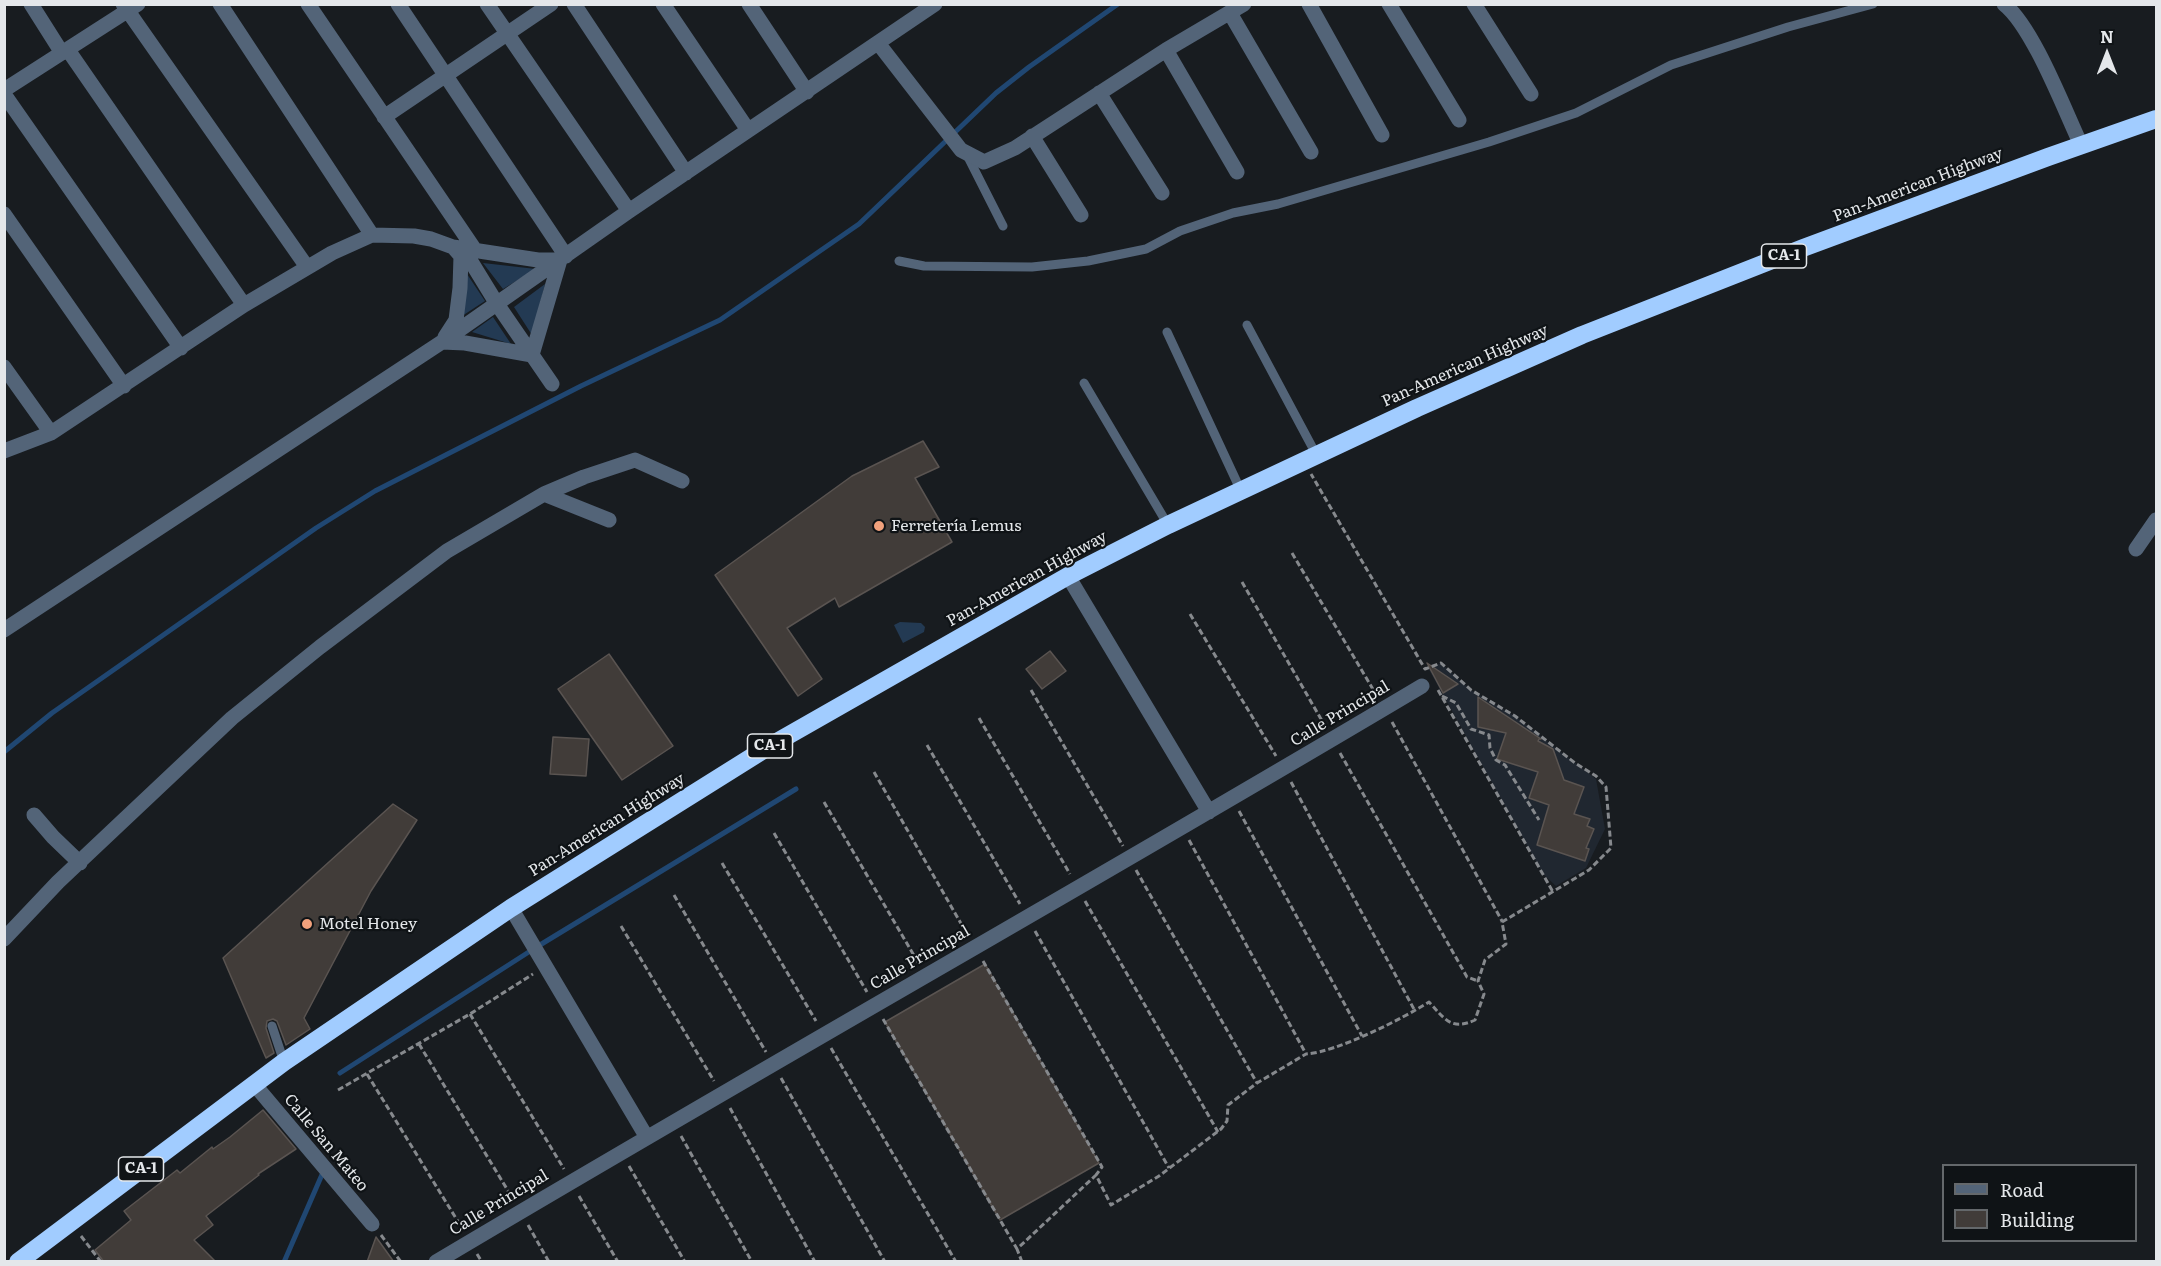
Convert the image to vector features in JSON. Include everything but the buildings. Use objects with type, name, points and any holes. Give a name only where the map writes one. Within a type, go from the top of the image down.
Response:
[{"type":"highway","name":"Pan-American Highway","points":[[18,1262],[284,1062],[511,908],[768,747],[1068,576],[1241,490],[1417,408],[1582,335],[1803,248],[2157,119]]},
{"type":"street","points":[[31,4],[244,305]]},
{"type":"street","points":[[220,4],[372,236]]},
{"type":"street","points":[[308,4],[476,250]]},
{"type":"street","points":[[398,4],[563,258]]},
{"type":"street","points":[[487,4],[629,211]]},
{"type":"street","points":[[384,117],[551,4]]},
{"type":"street","points":[[574,4],[686,173]]},
{"type":"street","points":[[663,4],[748,130]]},
{"type":"street","points":[[749,4],[807,92]]},
{"type":"street","points":[[4,630],[442,342],[629,211],[936,4]]},
{"type":"street","points":[[878,43],[963,152],[984,162],[1015,148],[1166,50],[1244,4]]},
{"type":"street","points":[[1309,4],[1382,135]]},
{"type":"street","points":[[1389,4],[1459,120]]},
{"type":"street","points":[[1474,4],[1531,94]]},
{"type":"street","points":[[2004,4],[2011,10],[2037,51],[2081,145]]},
{"type":"street","points":[[181,348],[4,92],[129,7],[307,267]]},
{"type":"street","points":[[1230,13],[1311,152]]},
{"type":"street","points":[[1166,50],[1237,172]]},
{"type":"street","points":[[1099,93],[1162,193]]},
{"type":"street","points":[[1032,136],[1081,214]]},
{"type":"street","points":[[4,214],[124,386]]},
{"type":"street","points":[[4,451],[51,433],[244,305],[340,249],[372,236],[414,236],[453,247],[538,260],[563,258]]},
{"type":"street","points":[[453,247],[470,260],[552,384]]},
{"type":"street","points":[[442,342],[456,320],[458,305],[461,256],[453,247]]},
{"type":"street","points":[[532,355],[563,258]]},
{"type":"street","points":[[442,342],[465,343],[532,355]]},
{"type":"street","points":[[4,367],[51,433]]},
{"type":"street","points":[[4,939],[58,882],[232,718],[320,647],[447,551],[544,494],[584,477],[635,460],[682,481]]},
{"type":"street","points":[[544,494],[609,520]]},
{"type":"street","points":[[2136,549],[2157,520]]},
{"type":"street","points":[[1068,576],[1209,812]]},
{"type":"street","name":"Calle Principal","points":[[436,1262],[646,1136],[1182,828],[1422,686]]},
{"type":"street","points":[[34,814],[53,837],[80,863]]},
{"type":"street","points":[[511,908],[646,1136]]},
{"type":"street","name":"Calle San Mateo","points":[[254,1084],[372,1224]]},
{"type":"lane","points":[[899,261],[924,266],[1032,267],[1088,261],[1146,249],[1180,231],[1233,213],[1278,204],[1489,142],[1576,113],[1671,65],[1788,27],[1873,4]]},
{"type":"lane","points":[[963,152],[1004,226]]},
{"type":"lane","points":[[1247,325],[1311,459]]},
{"type":"lane","points":[[1167,332],[1241,490]]},
{"type":"lane","points":[[1084,382],[1168,525]]},
{"type":"lane","points":[[272,1026],[284,1062]]},
{"type":"path","points":[[1311,459],[1425,669],[1441,663],[1471,690],[1515,716],[1575,763],[1596,776],[1606,787],[1611,848],[1589,870],[1502,922]]},
{"type":"path","points":[[1096,1175],[1111,1205],[1170,1168],[1218,1131],[1227,1121],[1228,1105],[1257,1083],[1306,1054],[1315,1054],[1362,1036],[1429,1002],[1450,1024],[1463,1025],[1475,1020],[1484,994],[1478,981],[1485,960],[1506,944],[1502,922],[1384,708],[1292,553]]},
{"type":"path","points":[[1242,582],[1467,977],[1478,981]]},
{"type":"path","points":[[1190,614],[1284,768],[1415,1011]]},
{"type":"path","points":[[1422,686],[1436,686],[1553,892]]},
{"type":"path","points":[[1031,690],[1130,858],[1257,1083]]},
{"type":"path","points":[[1442,696],[1456,703],[1471,729],[1489,735],[1490,748],[1496,760],[1505,765],[1539,820]]},
{"type":"path","points":[[979,718],[1218,1131]]},
{"type":"path","points":[[927,745],[1170,1168]]},
{"type":"path","points":[[874,772],[1102,1167],[1017,1249]]},
{"type":"path","points":[[1232,799],[1362,1036]]},
{"type":"path","points":[[824,802],[926,975]]},
{"type":"path","points":[[1182,828],[1306,1054]]},
{"type":"path","points":[[774,833],[1017,1249],[1022,1262]]},
{"type":"path","points":[[722,863],[956,1262]]},
{"type":"path","points":[[674,895],[885,1262]]},
{"type":"path","points":[[621,926],[722,1093],[815,1262]]},
{"type":"path","points":[[338,1090],[470,1014],[546,966]]},
{"type":"path","points":[[470,1014],[618,1262]]},
{"type":"path","points":[[419,1044],[549,1262]]},
{"type":"path","points":[[367,1074],[470,1241]]},
{"type":"path","points":[[673,1121],[752,1262]]},
{"type":"path","points":[[621,1152],[685,1262]]},
{"type":"path","points":[[372,1224],[401,1262]]},
{"type":"path","points":[[80,1234],[101,1262]]},
{"type":"shaded area","points":[[483,263],[536,269],[503,289]]},
{"type":"shaded area","points":[[467,274],[485,301],[462,316]]},
{"type":"shaded area","points":[[545,284],[532,335],[514,307]]},
{"type":"shaded area","points":[[493,317],[511,344],[472,332]]},
{"type":"shaded area","points":[[900,622],[921,623],[925,627],[924,632],[903,643],[894,625]]},
{"type":"shaded area","points":[[1441,663],[1471,690],[1515,716],[1596,779],[1605,829],[1586,868],[1556,886],[1543,874],[1428,668]]},
{"type":"waterway","points":[[4,752],[52,713],[316,528],[375,491],[581,386],[720,320],[859,224],[996,93],[1118,4]]},
{"type":"waterway","points":[[340,1073],[535,948],[796,789]]},
{"type":"waterway","points":[[284,1262],[324,1170]]},
{"type":"place","name":"Ferretería Lemus","points":[[879,526]]},
{"type":"place","name":"Motel Honey","points":[[307,924]]}]
